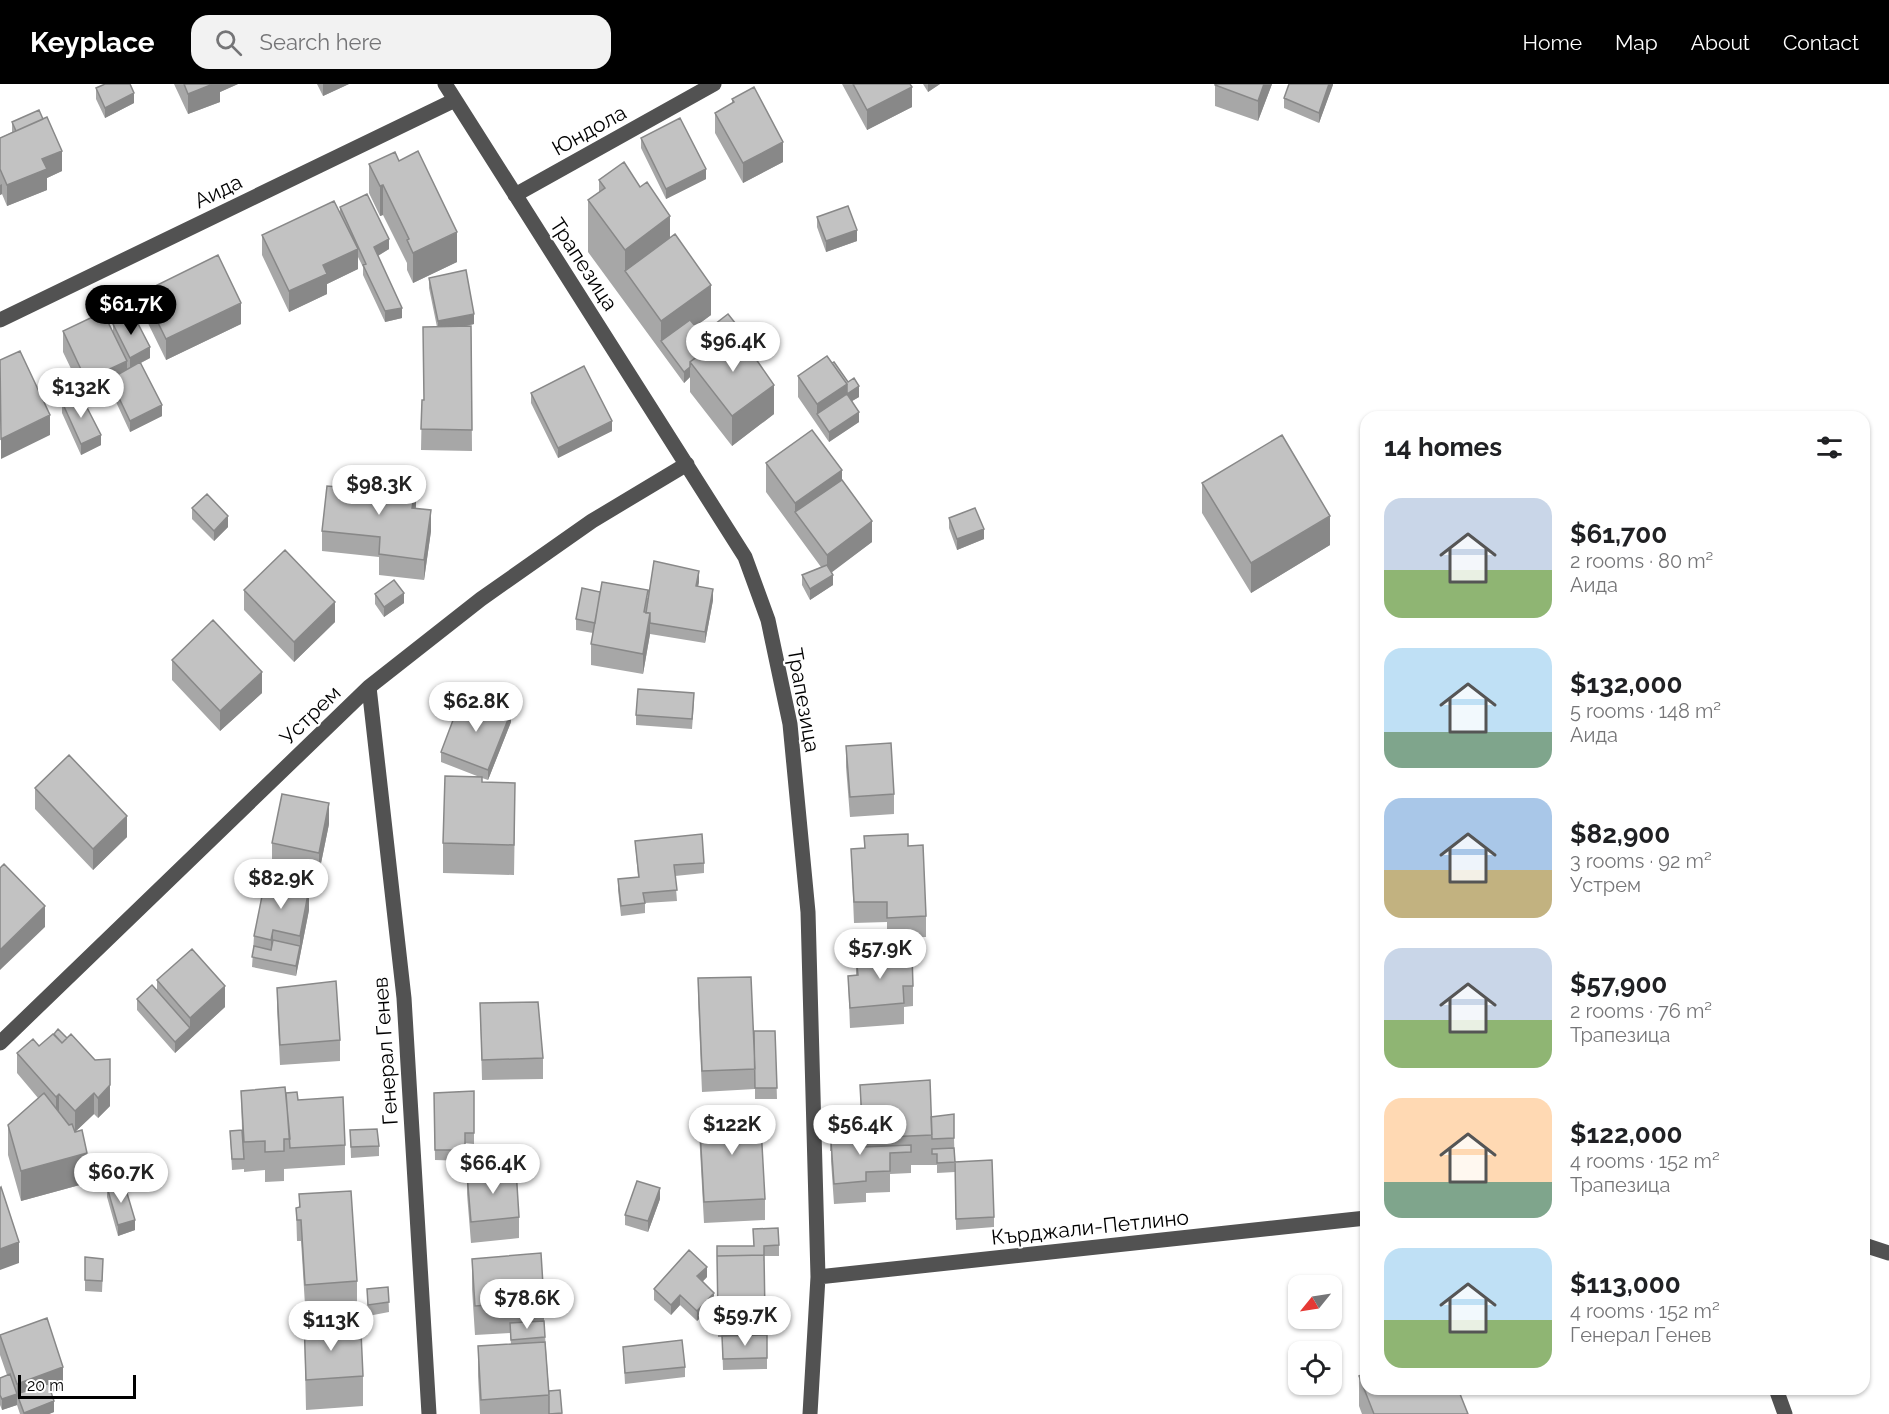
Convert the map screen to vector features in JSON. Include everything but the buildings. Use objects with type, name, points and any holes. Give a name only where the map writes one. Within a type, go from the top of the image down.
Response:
[{"type":"street","name":"Трапезица","points":[[445,84],[745,557],[768,620],[790,724],[808,912],[818,1277],[810,1414]]},
{"type":"street","name":"Юндола","points":[[514,195],[714,84]]},
{"type":"street","name":"Аида","points":[[0,320],[455,100]]},
{"type":"street","name":"Устрем","points":[[0,1043],[369,687],[482,599],[592,521],[687,464]]},
{"type":"street","name":"Генерал Генев","points":[[369,687],[404,998],[429,1414]]},
{"type":"street","name":"Кърджали-Петлино","points":[[818,1277],[1360,1219]]},
{"type":"street","points":[[1870,1247],[1889,1252]]},
{"type":"street","points":[[1778,1395],[1785,1414]]}]
